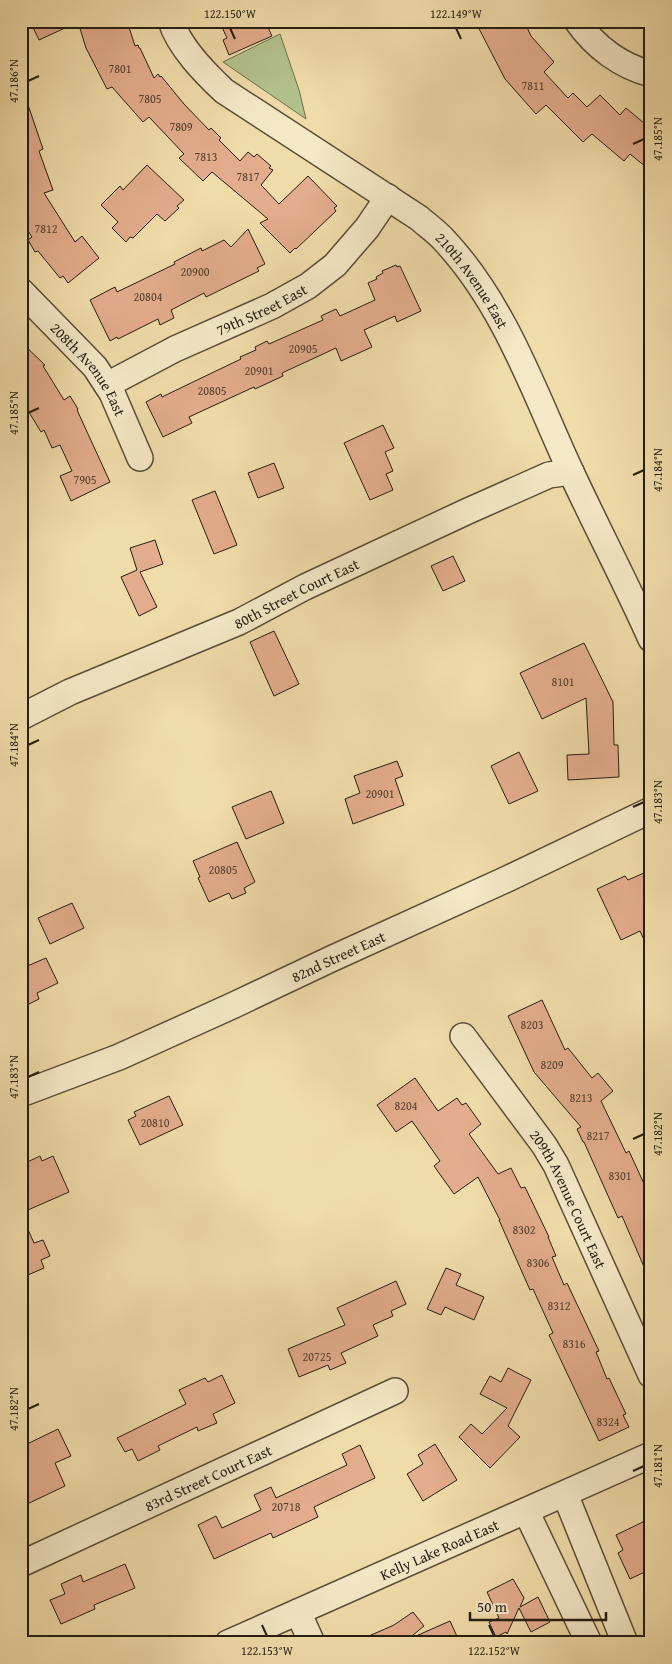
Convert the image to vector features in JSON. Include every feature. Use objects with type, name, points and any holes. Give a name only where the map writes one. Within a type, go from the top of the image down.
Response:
[{"type":"street","name":"210th Avenue East","points":[[171,21],[202,70],[224,90],[388,197],[419,218],[444,239],[489,299],[518,355],[650,638]]},
{"type":"street","points":[[577,21],[602,49],[639,71],[651,74]]},
{"type":"street","name":"79th Street East","points":[[107,385],[175,349],[272,306],[308,286],[335,265],[366,228],[388,197]]},
{"type":"street","name":"208th Avenue East","points":[[21,291],[95,367],[112,393],[140,458]]},
{"type":"street","name":"80th Street Court East","points":[[21,717],[70,692],[239,622],[305,587],[468,511],[549,475],[571,472]]},
{"type":"street","name":"82nd Street East","points":[[21,1094],[119,1056],[234,1005],[505,880],[651,810]]},
{"type":"street","name":"209th Avenue Court East","points":[[463,1036],[544,1145],[556,1165],[651,1375]]},
{"type":"street","name":"83rd Street Court East","points":[[21,1564],[395,1391]]},
{"type":"street","name":"Kelly Lake Road East","points":[[228,1643],[651,1455]]},
{"type":"street","points":[[565,1494],[625,1643]]},
{"type":"street","points":[[526,1511],[589,1643]]},
{"type":"street","points":[[298,1612],[312,1643]]},
{"type":"green space","points":[[280,34],[299,90],[306,119],[223,62]]},
{"type":"building","points":[[30,21],[127,21],[135,46],[138,45],[140,48],[154,78],[158,74],[161,76],[184,104],[209,130],[211,128],[221,138],[219,140],[240,161],[248,152],[254,157],[257,154],[271,166],[269,168],[273,170],[261,185],[279,204],[308,176],[337,206],[334,208],[336,211],[290,253],[260,223],[268,219],[212,172],[203,181],[179,158],[184,154],[149,117],[143,122],[112,87],[107,89],[86,48],[78,22],[39,40]]},
{"type":"building","points":[[230,21],[265,21],[272,36],[229,55],[223,40],[227,38],[221,25]]},
{"type":"building","points":[[475,21],[524,21],[531,36],[554,62],[544,72],[568,98],[573,93],[587,107],[600,95],[620,115],[626,108],[651,129],[651,171],[630,154],[624,161],[592,134],[583,142],[546,105],[536,114],[505,79]]},
{"type":"building","points":[[24,93],[43,149],[39,151],[53,190],[44,193],[75,242],[82,236],[99,258],[68,283],[63,276],[60,278],[38,251],[35,252],[28,240],[32,237],[21,220],[21,94]]},
{"type":"building","points":[[147,165],[184,200],[177,206],[179,208],[165,221],[157,214],[133,238],[130,237],[126,242],[112,228],[118,222],[101,205],[120,186],[123,190]]},
{"type":"building","points":[[248,229],[265,264],[257,268],[259,271],[206,297],[204,293],[171,310],[174,318],[160,325],[158,319],[118,339],[117,337],[110,341],[90,300],[115,287],[117,292],[175,264],[174,262],[201,248],[202,251],[224,240],[231,247]]},
{"type":"building","points":[[396,265],[397,267],[400,266],[421,311],[397,322],[395,316],[364,330],[372,347],[341,361],[336,348],[282,373],[283,376],[255,389],[254,387],[189,417],[192,423],[163,437],[146,402],[161,394],[162,397],[241,359],[240,357],[256,350],[255,347],[267,341],[269,344],[323,320],[321,316],[336,309],[340,316],[375,300],[368,283],[377,279],[376,277],[383,273],[382,271]]},
{"type":"building","points":[[21,342],[45,365],[43,366],[64,400],[70,396],[78,409],[110,482],[71,501],[60,476],[72,471],[60,445],[52,448],[44,430],[41,432],[21,399]]},
{"type":"building","points":[[383,425],[394,448],[385,452],[393,471],[386,474],[393,490],[370,500],[344,443]]},
{"type":"building","points":[[274,463],[284,488],[258,498],[248,473]]},
{"type":"building","points":[[215,491],[237,545],[214,554],[192,500]]},
{"type":"building","points":[[155,540],[163,564],[140,572],[157,607],[139,616],[121,577],[137,570],[130,548]]},
{"type":"building","points":[[453,556],[465,581],[443,591],[431,566]]},
{"type":"building","points":[[274,631],[299,684],[274,696],[250,642]]},
{"type":"building","points":[[584,643],[613,702],[614,745],[618,745],[619,777],[568,780],[567,755],[589,754],[586,698],[542,719],[520,673]]},
{"type":"building","points":[[519,752],[538,791],[509,804],[491,766]]},
{"type":"building","points":[[397,761],[403,776],[395,779],[404,805],[353,824],[345,799],[360,793],[354,776]]},
{"type":"building","points":[[271,791],[284,823],[246,839],[232,807]]},
{"type":"building","points":[[237,842],[255,882],[244,888],[246,893],[232,899],[229,893],[209,902],[198,878],[200,877],[193,861]]},
{"type":"building","points":[[644,873],[651,888],[651,955],[640,931],[621,940],[597,889],[625,876],[628,880]]},
{"type":"building","points":[[72,903],[84,928],[50,944],[38,918]]},
{"type":"building","points":[[46,958],[58,983],[37,993],[39,999],[21,1008],[21,959],[25,967]]},
{"type":"building","points":[[542,1000],[565,1050],[568,1048],[592,1078],[598,1073],[613,1091],[601,1101],[626,1153],[629,1151],[651,1199],[651,1283],[622,1216],[618,1218],[577,1129],[581,1127],[534,1072],[508,1016]]},
{"type":"building","points":[[415,1078],[438,1111],[457,1098],[462,1105],[466,1103],[481,1124],[469,1134],[498,1174],[511,1168],[521,1188],[525,1187],[549,1237],[556,1256],[552,1257],[564,1285],[567,1283],[599,1351],[596,1352],[607,1379],[609,1378],[626,1414],[623,1415],[629,1427],[599,1441],[549,1335],[553,1333],[533,1289],[530,1290],[500,1220],[478,1177],[454,1194],[434,1166],[440,1161],[412,1121],[396,1132],[377,1105]]},
{"type":"building","points":[[169,1096],[183,1125],[140,1145],[128,1120],[136,1116],[134,1112]]},
{"type":"building","points":[[40,1156],[42,1161],[53,1156],[69,1192],[21,1213],[21,1165]]},
{"type":"building","points":[[21,1214],[34,1243],[43,1240],[50,1256],[41,1260],[44,1268],[21,1278]]},
{"type":"building","points":[[446,1268],[461,1274],[456,1285],[484,1297],[474,1320],[445,1307],[441,1315],[427,1309]]},
{"type":"building","points":[[396,1281],[406,1304],[391,1311],[393,1316],[373,1325],[378,1336],[341,1353],[346,1363],[330,1370],[328,1365],[299,1377],[288,1349],[345,1325],[337,1308]]},
{"type":"building","points":[[508,1368],[531,1380],[508,1426],[520,1437],[490,1468],[459,1437],[471,1424],[482,1434],[507,1408],[480,1394],[490,1376],[501,1382]]},
{"type":"building","points":[[222,1375],[235,1403],[213,1414],[217,1423],[198,1431],[197,1427],[158,1446],[160,1450],[138,1461],[132,1449],[125,1452],[117,1438],[186,1404],[179,1390],[205,1378],[208,1382]]},
{"type":"building","points":[[58,1429],[71,1456],[55,1463],[65,1486],[21,1507],[21,1447]]},
{"type":"building","points":[[435,1444],[457,1480],[423,1501],[407,1474],[423,1464],[418,1455]]},
{"type":"building","points":[[360,1445],[375,1478],[314,1507],[318,1517],[273,1538],[271,1533],[214,1559],[198,1525],[216,1516],[222,1528],[261,1510],[254,1495],[271,1487],[276,1498],[347,1465],[342,1454]]},
{"type":"building","points":[[651,1518],[651,1569],[630,1579],[618,1553],[623,1550],[616,1535]]},
{"type":"building","points":[[125,1564],[135,1588],[94,1605],[95,1609],[61,1624],[50,1600],[65,1594],[61,1584],[81,1575],[83,1582]]},
{"type":"building","points":[[513,1579],[524,1598],[520,1607],[538,1597],[550,1622],[531,1632],[519,1608],[507,1634],[506,1632],[496,1637],[489,1622],[499,1618],[487,1592]]},
{"type":"building","points":[[413,1612],[424,1626],[407,1640],[450,1621],[460,1643],[353,1643],[394,1625]]}]
